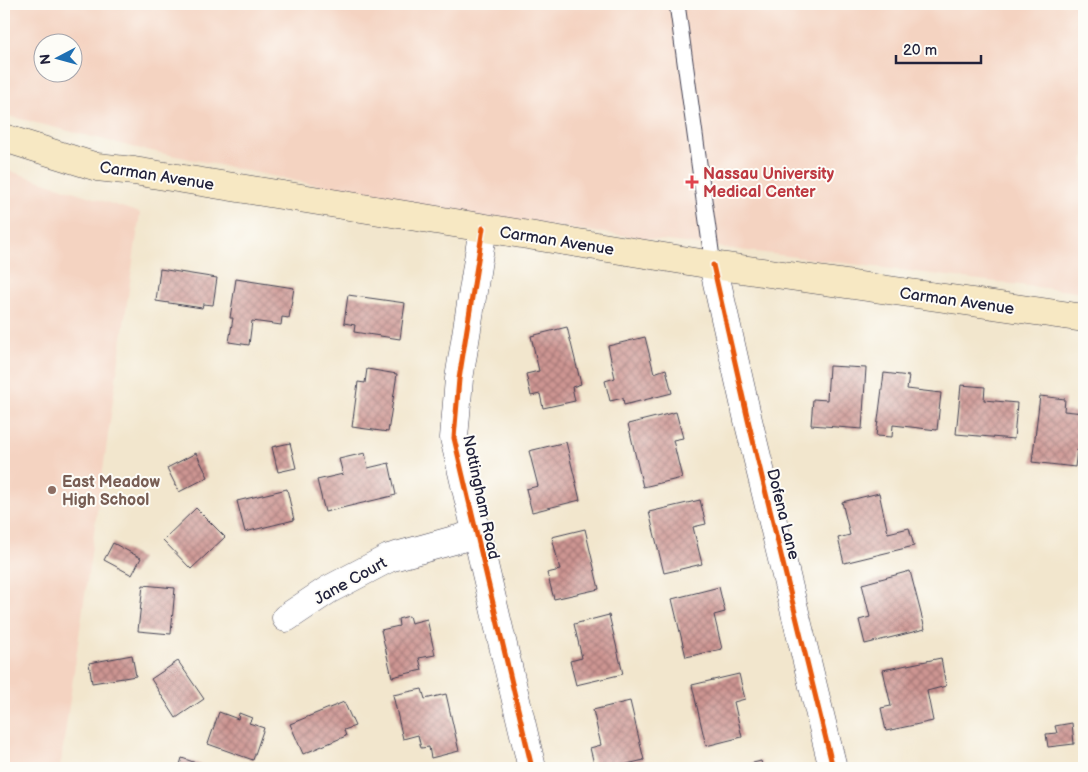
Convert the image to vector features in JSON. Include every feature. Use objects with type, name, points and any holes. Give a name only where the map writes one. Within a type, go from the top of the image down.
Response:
[{"type":"main road","name":"Carman Avenue","points":[[4,138],[97,167],[134,171],[713,265],[1084,318]]},
{"type":"street","name":"Nottingham Road","points":[[483,228],[459,379],[454,438],[532,768]]},
{"type":"street","name":"Dofena Lane","points":[[713,265],[748,420],[833,768]]},
{"type":"street","name":"Jane Court","points":[[286,618],[328,590],[389,558],[476,534]]},
{"type":"lane","points":[[677,4],[713,265]]},
{"type":"shaded area","name":"Nassau University Medical Center","points":[[4,4],[1084,4],[1084,293],[461,215],[137,148],[4,115]]},
{"type":"shaded area","name":"East Meadow High School","points":[[4,169],[140,213],[60,768],[4,768]]},
{"type":"building","points":[[160,269],[217,278],[213,305],[203,304],[202,308],[156,301]]},
{"type":"building","points":[[236,279],[294,288],[289,318],[282,317],[281,325],[252,321],[249,345],[229,342],[233,318],[230,318]]},
{"type":"building","points":[[348,295],[405,303],[400,339],[354,332],[355,325],[344,323]]},
{"type":"building","points":[[567,327],[581,384],[572,387],[575,401],[543,408],[540,394],[531,396],[526,374],[539,371],[531,336]]},
{"type":"building","points":[[645,337],[654,373],[666,369],[672,393],[624,405],[623,398],[610,401],[605,381],[615,378],[608,346]]},
{"type":"building","points":[[829,366],[866,368],[862,429],[811,425],[813,399],[827,400]]},
{"type":"building","points":[[367,369],[397,374],[388,432],[352,427],[358,382],[365,383]]},
{"type":"building","points":[[884,373],[909,376],[907,389],[941,393],[937,430],[893,425],[892,437],[876,436]]},
{"type":"building","points":[[961,385],[985,387],[984,400],[1017,403],[1014,439],[956,434]]},
{"type":"building","points":[[1040,396],[1065,399],[1064,411],[1084,413],[1084,451],[1077,450],[1075,467],[1032,462]]},
{"type":"building","points":[[676,412],[683,438],[673,440],[682,478],[643,487],[628,424]]},
{"type":"building","points":[[566,442],[580,500],[532,512],[526,489],[538,486],[529,451]]},
{"type":"building","points":[[290,443],[296,468],[278,472],[272,447]]},
{"type":"building","points":[[196,453],[208,477],[179,492],[167,468]]},
{"type":"building","points":[[365,453],[368,468],[389,463],[396,495],[325,512],[317,480],[343,474],[339,459]]},
{"type":"building","points":[[287,489],[294,520],[245,532],[237,501]]},
{"type":"building","points":[[879,493],[888,533],[909,528],[914,546],[844,563],[838,538],[850,535],[842,502]]},
{"type":"building","points":[[700,500],[706,524],[693,527],[702,564],[664,573],[649,512]]},
{"type":"building","points":[[196,508],[225,537],[191,569],[163,540]]},
{"type":"building","points":[[585,529],[599,589],[554,599],[547,573],[560,570],[552,537]]},
{"type":"building","points":[[113,543],[141,558],[132,575],[104,560]]},
{"type":"building","points":[[910,571],[925,629],[865,644],[859,620],[870,617],[862,584]]},
{"type":"building","points":[[143,585],[175,588],[171,634],[138,631]]},
{"type":"building","points":[[719,587],[725,612],[714,615],[722,649],[686,657],[672,599]]},
{"type":"building","points":[[609,615],[623,674],[576,685],[570,661],[582,658],[574,624]]},
{"type":"building","points":[[409,616],[411,623],[427,619],[435,655],[419,658],[422,670],[392,677],[381,630],[399,626],[398,619]]},
{"type":"building","points":[[132,655],[136,676],[92,683],[89,663]]},
{"type":"building","points":[[941,658],[946,686],[927,691],[933,721],[886,731],[881,708],[891,706],[883,670]]},
{"type":"building","points":[[178,661],[204,699],[176,718],[151,679]]},
{"type":"building","points":[[739,674],[745,699],[734,702],[742,737],[706,746],[692,685]]},
{"type":"building","points":[[422,689],[425,699],[446,694],[459,751],[431,758],[429,747],[421,748],[418,735],[403,739],[393,695]]},
{"type":"building","points":[[630,701],[644,760],[610,768],[595,768],[590,748],[601,745],[593,710]]},
{"type":"building","points":[[344,702],[355,726],[344,730],[346,736],[303,754],[290,724]]},
{"type":"building","points":[[219,712],[238,719],[239,713],[252,718],[249,723],[264,728],[253,760],[208,744]]},
{"type":"building","points":[[1072,723],[1074,744],[1048,747],[1046,734],[1057,733],[1055,726]]},
{"type":"building","points":[[182,758],[210,768],[179,768]]},
{"type":"building","points":[[761,761],[763,768],[733,768]]},
{"type":"cycle path","points":[[483,228],[459,379],[454,438],[532,768]]},
{"type":"cycle path","points":[[713,265],[748,420],[833,768]]},
{"type":"place","name":"Nassau University Medical Center","points":[[692,182]]},
{"type":"place","name":"East Meadow High School","points":[[52,490]]}]
